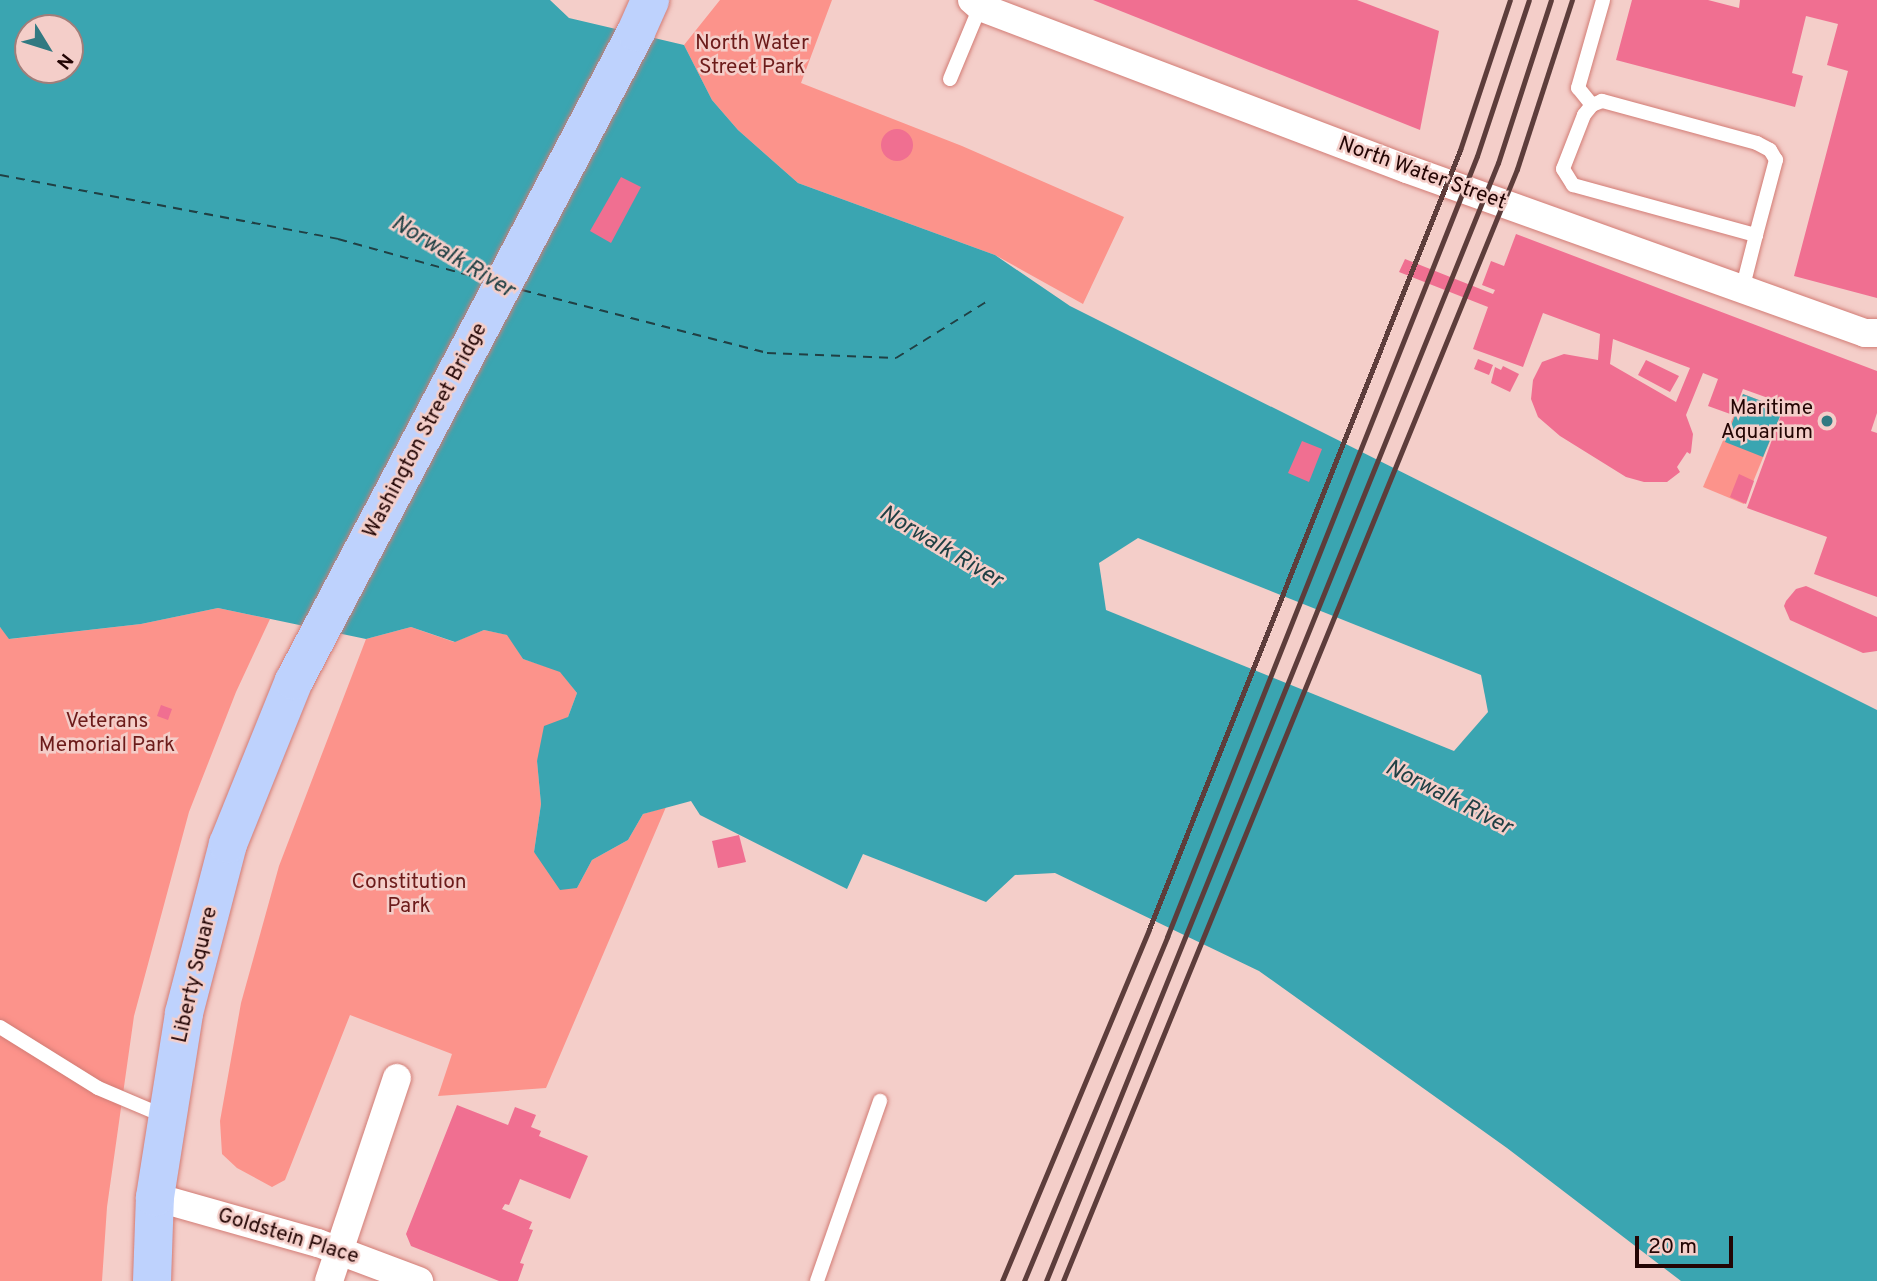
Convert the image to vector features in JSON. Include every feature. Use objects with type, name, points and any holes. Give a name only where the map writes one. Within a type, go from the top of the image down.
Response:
[{"type":"main road","points":[[643,16],[676,0]]},
{"type":"main road","name":"Washington Street Bridge","points":[[294,681],[643,16]]},
{"type":"main road","name":"Liberty Square","points":[[152,1281],[155,1197],[184,1013],[228,844],[294,681]]},
{"type":"street","name":"North Water Street","points":[[976,3],[1406,169],[1742,290],[1865,333],[1877,334]]},
{"type":"street","points":[[329,1281],[397,1078]]},
{"type":"street","name":"Goldstein Place","points":[[155,1197],[338,1251],[419,1281]]},
{"type":"lane","points":[[1592,105],[1578,88],[1603,0]]},
{"type":"lane","points":[[950,79],[976,3]]},
{"type":"lane","points":[[1742,290],[1776,160],[1770,150],[1757,142],[1602,101],[1592,105],[1584,115],[1563,169],[1573,185],[1756,235]]},
{"type":"lane","points":[[0,1027],[98,1088],[168,1118]]},
{"type":"lane","points":[[817,1281],[880,1101]]},
{"type":"green space","name":"North Water Street Park","points":[[720,0],[832,0],[801,83],[962,146],[1124,217],[1083,304],[995,255],[798,183],[738,130],[712,100],[684,45]]},
{"type":"green space","points":[[1743,394],[1783,409],[1744,504],[1703,487]]},
{"type":"green space","name":"Veterans Memorial Park","points":[[218,608],[270,619],[236,692],[189,812],[134,1016],[107,1207],[102,1281],[0,1281],[0,627],[10,639],[141,624]]},
{"type":"green space","name":"Constitution Park","points":[[411,627],[454,642],[484,630],[508,635],[523,659],[560,671],[577,693],[568,717],[537,761],[541,804],[534,852],[577,888],[592,860],[628,840],[643,814],[666,807],[546,1088],[438,1096],[452,1054],[350,1015],[285,1180],[272,1187],[237,1168],[222,1154],[220,1121],[241,1003],[279,866],[366,639]]},
{"type":"water","name":"Norwalk River","points":[[0,0],[550,0],[569,18],[684,45],[712,100],[738,130],[798,183],[995,255],[1070,306],[1877,710],[1877,1281],[1681,1281],[1507,1148],[1259,971],[1055,873],[1015,875],[986,902],[863,854],[847,889],[700,815],[691,801],[643,814],[628,840],[592,860],[577,888],[560,890],[534,852],[541,804],[537,761],[544,726],[568,717],[577,693],[560,672],[523,659],[507,635],[484,630],[455,642],[411,627],[366,639],[218,608],[141,624],[9,639],[0,627]]},
{"type":"water","points":[[1743,394],[1783,409],[1763,457],[1725,442]]},
{"type":"pier","points":[[1138,538],[1481,675],[1488,712],[1454,751],[1106,610],[1099,563]]},
{"type":"building","points":[[1093,0],[1357,0],[1439,31],[1420,130]]},
{"type":"building","points":[[1632,0],[1708,0],[1739,8],[1740,0],[1877,0],[1877,298],[1794,276],[1848,71],[1827,65],[1838,24],[1806,16],[1792,73],[1803,76],[1795,107],[1616,60]]},
{"type":"building","points":[[897,129],[908,134],[913,145],[908,156],[897,161],[886,156],[881,145],[886,134]]},
{"type":"building","points":[[621,177],[641,187],[611,243],[590,231]]},
{"type":"building","name":"Maritime Aquarium","points":[[1516,234],[1877,371],[1877,413],[1871,431],[1877,433],[1877,597],[1814,574],[1827,537],[1747,508],[1785,404],[1743,389],[1733,415],[1708,406],[1718,379],[1703,373],[1686,415],[1693,434],[1691,452],[1687,452],[1677,467],[1680,472],[1667,482],[1644,482],[1626,477],[1560,436],[1538,417],[1531,399],[1533,380],[1542,362],[1564,354],[1598,360],[1600,334],[1543,313],[1523,367],[1473,349],[1488,307],[1399,272],[1405,259],[1493,294],[1495,290],[1482,285],[1491,261],[1504,266]],"holes":[[[1613,339],[1690,368],[1676,402],[1610,364]]]},
{"type":"building","points":[[1478,359],[1493,365],[1489,375],[1474,369]]},
{"type":"building","points":[[1646,360],[1679,376],[1670,392],[1638,375]]},
{"type":"building","points":[[1503,366],[1519,374],[1510,392],[1491,383],[1495,367],[1501,370]]},
{"type":"building","points":[[1302,441],[1322,449],[1309,482],[1288,473]]},
{"type":"building","points":[[1739,474],[1754,481],[1746,504],[1730,497]]},
{"type":"building","points":[[1806,586],[1877,617],[1877,651],[1863,653],[1790,620],[1784,606],[1786,601],[1796,589]]},
{"type":"building","points":[[161,705],[172,709],[168,720],[157,716]]},
{"type":"building","points":[[739,835],[746,862],[718,868],[712,841]]},
{"type":"building","points":[[457,1105],[508,1125],[515,1107],[536,1115],[531,1127],[541,1131],[539,1136],[588,1156],[570,1199],[520,1179],[509,1205],[505,1204],[502,1209],[532,1222],[529,1229],[533,1230],[520,1263],[524,1264],[518,1281],[499,1281],[411,1246],[406,1234]]},
{"type":"ferry route","points":[[0,175],[338,239],[486,280]]},
{"type":"ferry route","points":[[522,290],[767,353],[896,358],[986,302]]},
{"type":"railway","points":[[1002,1281],[1149,929],[1460,150],[1510,0]]},
{"type":"railway","points":[[1024,1281],[1167,937],[1477,156],[1529,0]]},
{"type":"railway","points":[[1046,1281],[1498,163],[1551,0]]},
{"type":"railway","points":[[1063,1281],[1517,169],[1572,0]]},
{"type":"place","name":"Maritime Aquarium","points":[[1827,421]]}]
